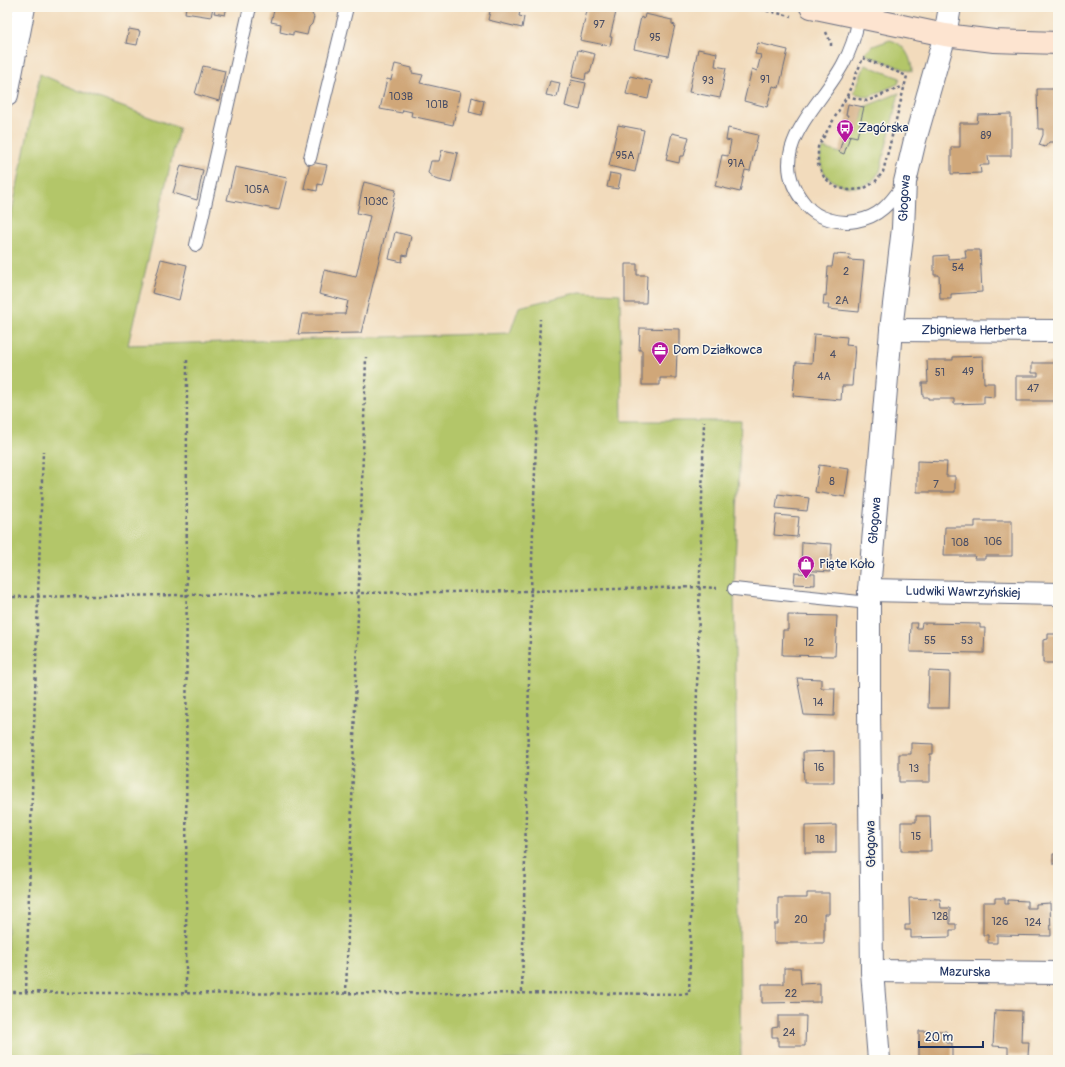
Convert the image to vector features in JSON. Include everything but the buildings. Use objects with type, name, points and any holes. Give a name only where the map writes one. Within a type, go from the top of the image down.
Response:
[{"type":"street","points":[[7,95],[24,7]]},
{"type":"street","points":[[811,7],[945,35],[994,41],[1058,43]]},
{"type":"street","name":"Głogowa","points":[[879,1060],[872,971],[869,597],[891,330],[903,228],[905,182],[915,140],[945,35],[950,7]]},
{"type":"street","name":"Zbigniewa Herberta","points":[[891,330],[1058,331]]},
{"type":"street","name":"Ludwiki Wawrzyńskiej","points":[[869,597],[1058,594]]},
{"type":"street","name":"Mazurska","points":[[872,971],[1058,974]]},
{"type":"lane","points":[[196,245],[250,7]]},
{"type":"lane","points":[[310,158],[347,7]]},
{"type":"lane","points":[[859,18],[856,31],[843,64],[797,132],[791,146],[789,158],[793,186],[800,199],[808,208],[819,215],[834,221],[848,222],[864,218],[881,211],[890,203],[905,182]]},
{"type":"lane","points":[[734,589],[869,597]]},
{"type":"path","points":[[863,58],[907,76],[883,172],[875,182],[863,189],[849,190],[835,187],[824,177],[818,164],[818,147],[847,96],[863,58]]},
{"type":"path","points":[[847,96],[867,101],[905,86]]},
{"type":"path","points":[[522,992],[531,590],[540,319]]},
{"type":"path","points":[[186,993],[187,357]]},
{"type":"path","points":[[346,994],[366,357]]},
{"type":"path","points":[[7,992],[346,994],[522,992],[689,994],[704,421]]},
{"type":"path","points":[[26,992],[44,451]]},
{"type":"path","points":[[7,597],[700,587],[734,589]]},
{"type":"green space","points":[[890,40],[899,44],[906,52],[911,62],[912,72],[864,54],[873,46]]},
{"type":"green space","points":[[865,65],[900,78],[898,84],[868,97],[854,93]]},
{"type":"green space","points":[[40,74],[77,90],[179,128],[128,345],[510,333],[519,307],[580,292],[620,294],[622,421],[741,421],[734,589],[741,1060],[7,1060],[7,236]]},
{"type":"green space","points":[[899,93],[880,171],[872,181],[863,186],[843,186],[834,182],[827,176],[822,168],[820,158],[823,148],[844,154],[851,135],[862,118],[864,107]]},
{"type":"place","name":"Zagórska","points":[[845,143]]},
{"type":"place","name":"Dom Działkowca","points":[[660,365]]},
{"type":"place","name":"Piąte Koło","points":[[806,579]]}]
